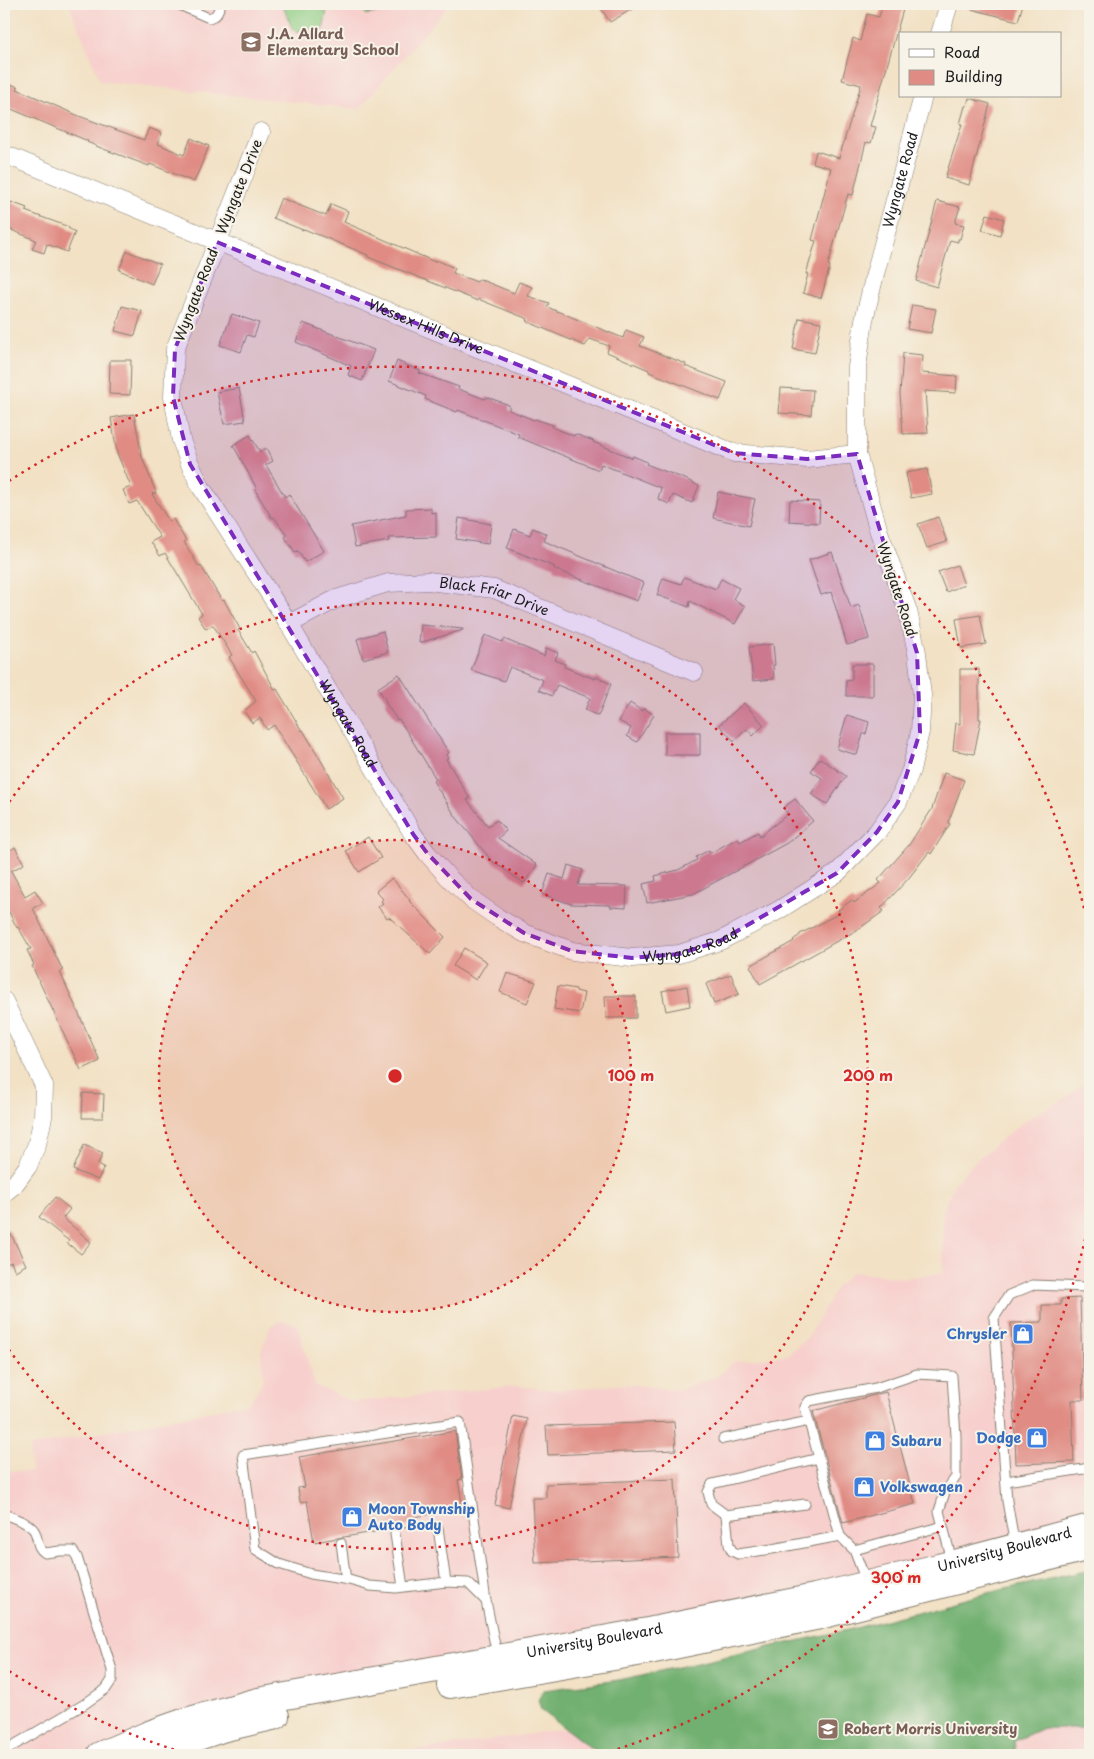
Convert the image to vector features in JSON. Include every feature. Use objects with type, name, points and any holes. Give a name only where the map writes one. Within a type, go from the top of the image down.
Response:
[{"type":"main road","name":"University Boulevard","points":[[145,1755],[224,1728],[262,1718],[657,1649],[800,1620],[869,1594],[1018,1556],[1090,1527]]},
{"type":"main road","name":"University Boulevard","points":[[1018,1556],[1090,1547]]},
{"type":"main road","name":"University Boulevard","points":[[100,1755],[149,1734],[186,1721],[258,1700],[648,1631],[815,1597],[869,1594]]},
{"type":"street","points":[[941,32],[948,4]]},
{"type":"street","name":"Wyngate Road","points":[[217,242],[175,349],[173,397],[181,440],[201,487],[289,624],[427,854],[471,899],[524,933],[572,952],[632,958],[679,954],[720,941],[779,910],[837,873],[877,832],[898,802],[911,770],[920,732],[922,695],[917,653],[908,612],[878,532],[857,454],[857,367],[864,320],[922,98]]},
{"type":"street","name":"Wyngate Drive","points":[[217,242],[260,132]]},
{"type":"street","name":"Wessex Hills Drive","points":[[4,154],[734,453],[807,459],[857,454]]},
{"type":"street","name":"Black Friar Drive","points":[[289,624],[336,599],[388,583],[428,581],[472,586],[494,590],[694,672]]},
{"type":"street","points":[[4,1001],[44,1086],[43,1117],[37,1144],[28,1166],[14,1185],[4,1193]]},
{"type":"lane","points":[[177,4],[209,18],[216,15],[221,4]]},
{"type":"lane","points":[[1018,1556],[1008,1501],[994,1318],[1009,1295],[1034,1285],[1087,1287],[1090,1292]]},
{"type":"lane","points":[[869,1594],[854,1550],[840,1536],[805,1407],[809,1401],[876,1388],[917,1374],[952,1376],[956,1436],[956,1478],[945,1492],[939,1512],[955,1573]]},
{"type":"lane","points":[[723,1439],[809,1421]]},
{"type":"lane","points":[[486,1601],[468,1582],[446,1582],[403,1588],[370,1586],[311,1574],[279,1564],[255,1549],[242,1455],[460,1422],[486,1601],[497,1658]]},
{"type":"lane","points":[[819,1458],[712,1484],[708,1492],[711,1504],[726,1516],[729,1545],[732,1551],[738,1554],[840,1536]]},
{"type":"lane","points":[[1006,1481],[1090,1468]]},
{"type":"lane","points":[[726,1516],[805,1504]]},
{"type":"lane","points":[[4,1514],[29,1525],[35,1531],[39,1549],[45,1553],[73,1552],[77,1557],[112,1670],[112,1680],[106,1688],[83,1705],[4,1751]]},
{"type":"lane","points":[[854,1550],[943,1526]]},
{"type":"lane","points":[[438,1528],[446,1582]]},
{"type":"lane","points":[[394,1534],[403,1588]]},
{"type":"lane","points":[[341,1543],[346,1580]]},
{"type":"highlighted area","points":[[217,242],[734,453],[807,459],[857,454],[917,653],[920,732],[898,802],[877,832],[837,873],[720,941],[679,954],[632,958],[572,951],[524,933],[471,899],[427,853],[413,834],[190,464],[173,397],[175,349]]},
{"type":"shaded area","name":"J.A. Allard Elementary School","points":[[69,4],[450,4],[359,109],[100,81]]},
{"type":"shaded area","points":[[1090,1069],[1090,1527],[367,1681],[100,1755],[4,1755],[4,1470],[31,1472],[29,1447],[249,1403],[263,1381],[261,1352],[271,1325],[283,1321],[297,1324],[315,1385],[352,1402],[516,1386],[558,1390],[627,1384],[680,1390],[718,1376],[734,1362],[787,1355],[808,1337],[836,1288],[852,1272],[904,1278],[943,1273],[943,1210],[955,1183],[977,1159],[1027,1119],[1064,1099],[1085,1083]]},
{"type":"shaded area","name":"Robert Morris University","points":[[761,1697],[1090,1716],[1090,1755],[379,1755],[486,1741]]},
{"type":"green space","points":[[282,4],[328,4],[322,36],[293,30]]},
{"type":"green space","points":[[362,4],[411,4],[366,15]]},
{"type":"green space","points":[[1090,1570],[1090,1728],[1043,1728],[1014,1741],[1016,1755],[600,1755],[541,1710],[538,1700],[544,1690],[619,1680],[852,1629],[988,1593]]},
{"type":"building","points":[[598,4],[641,4],[610,22]]},
{"type":"building","points":[[883,4],[904,6],[870,126],[876,127],[871,143],[866,142],[853,195],[848,194],[828,265],[830,266],[821,298],[803,293],[808,274],[806,274],[816,241],[812,240],[831,168],[813,163],[816,151],[839,158],[861,85],[842,80],[853,38],[860,41],[867,14],[879,17]]},
{"type":"building","points":[[967,4],[1023,4],[1018,21],[967,8]]},
{"type":"building","points":[[4,81],[18,87],[17,89],[79,116],[144,140],[149,128],[162,133],[158,144],[184,155],[191,138],[209,146],[194,182],[150,164],[149,166],[101,148],[4,106]]},
{"type":"building","points":[[969,98],[990,104],[969,185],[945,178],[962,124],[960,124],[965,106],[967,106]]},
{"type":"building","points":[[281,198],[326,216],[331,204],[348,211],[344,222],[435,262],[436,260],[455,268],[453,273],[477,282],[479,279],[514,293],[519,282],[532,287],[528,296],[549,303],[547,307],[623,338],[626,330],[644,337],[640,346],[727,382],[720,400],[649,372],[649,370],[607,352],[609,346],[590,339],[585,346],[526,321],[528,319],[478,299],[478,301],[273,218]]},
{"type":"building","points":[[937,201],[960,207],[955,223],[964,225],[958,242],[950,240],[937,287],[916,281]]},
{"type":"building","points":[[11,202],[27,208],[25,211],[69,227],[75,232],[67,252],[47,244],[44,253],[32,249],[36,240],[4,227],[4,203],[10,205]]},
{"type":"building","points":[[987,214],[1004,219],[1000,235],[982,230]]},
{"type":"building","points":[[127,251],[160,264],[152,284],[119,270]]},
{"type":"building","points":[[912,305],[936,309],[931,333],[907,329]]},
{"type":"building","points":[[122,306],[142,311],[135,336],[115,331]]},
{"type":"building","points":[[232,314],[259,323],[254,337],[247,335],[241,352],[220,345]]},
{"type":"building","points":[[799,318],[821,322],[815,353],[793,349]]},
{"type":"building","points":[[303,323],[374,350],[362,381],[348,375],[351,366],[296,342]]},
{"type":"building","points":[[903,353],[923,355],[922,373],[957,376],[956,393],[925,391],[928,433],[903,434],[900,394]]},
{"type":"building","points":[[110,360],[131,360],[130,395],[109,394]]},
{"type":"building","points":[[397,361],[420,371],[419,373],[459,387],[458,389],[509,405],[509,410],[553,425],[552,427],[574,436],[575,434],[594,441],[632,458],[633,456],[647,462],[646,464],[685,479],[699,486],[692,503],[673,495],[669,504],[658,499],[661,488],[601,464],[599,470],[518,437],[519,434],[425,399],[426,396],[389,381]]},
{"type":"building","points":[[239,388],[245,421],[224,424],[217,392]]},
{"type":"building","points":[[781,388],[813,390],[811,415],[779,413]]},
{"type":"building","points":[[134,414],[142,457],[156,493],[152,494],[169,521],[173,519],[199,567],[201,566],[222,601],[224,600],[240,629],[238,630],[252,653],[254,651],[275,690],[277,689],[303,730],[343,798],[326,809],[274,725],[267,730],[260,718],[252,723],[244,711],[256,701],[229,657],[232,655],[213,625],[206,629],[198,617],[202,614],[165,553],[160,556],[151,542],[160,537],[137,501],[129,504],[123,490],[131,487],[117,453],[111,418]]},
{"type":"building","points":[[250,435],[260,452],[266,448],[273,461],[266,465],[285,497],[289,494],[324,551],[305,562],[298,551],[295,552],[285,537],[287,535],[274,517],[272,518],[255,490],[257,489],[233,445]]},
{"type":"building","points":[[927,469],[932,494],[911,498],[906,473]]},
{"type":"building","points":[[718,492],[755,499],[749,526],[713,518]]},
{"type":"building","points":[[790,500],[820,502],[819,523],[789,521]]},
{"type":"building","points":[[431,508],[431,513],[436,512],[436,537],[388,538],[389,541],[355,547],[351,526],[406,515],[406,509]]},
{"type":"building","points":[[938,517],[947,542],[927,548],[918,524]]},
{"type":"building","points":[[459,518],[491,524],[488,544],[456,539]]},
{"type":"building","points":[[533,528],[547,534],[544,541],[644,583],[637,601],[554,569],[555,567],[507,548],[514,529],[530,535]]},
{"type":"building","points":[[832,552],[851,608],[859,605],[869,639],[847,645],[831,592],[821,595],[809,560]]},
{"type":"building","points":[[957,565],[964,585],[946,592],[938,572]]},
{"type":"building","points":[[684,577],[716,589],[721,579],[739,588],[733,599],[745,606],[735,624],[690,601],[689,607],[657,595],[663,578],[681,584]]},
{"type":"building","points":[[980,615],[986,644],[961,648],[956,619]]},
{"type":"building","points":[[421,625],[463,629],[463,630],[419,643]]},
{"type":"building","points":[[383,631],[388,652],[363,659],[357,639]]},
{"type":"building","points":[[485,635],[502,642],[504,639],[544,656],[546,648],[558,653],[555,660],[565,664],[564,667],[611,684],[598,716],[585,710],[590,698],[557,685],[552,696],[539,690],[543,680],[510,667],[504,681],[471,670]]},
{"type":"building","points":[[773,644],[774,679],[753,681],[749,647]]},
{"type":"building","points":[[852,664],[873,664],[873,696],[846,696],[846,681],[852,680]]},
{"type":"building","points":[[960,669],[979,669],[979,719],[981,719],[974,754],[953,750],[956,723],[960,724]]},
{"type":"building","points":[[399,674],[449,753],[446,755],[448,758],[446,759],[470,799],[467,800],[488,826],[497,820],[506,831],[498,838],[537,865],[524,883],[492,861],[456,817],[433,781],[436,779],[399,719],[397,720],[385,702],[378,688]]},
{"type":"building","points":[[630,703],[642,711],[644,708],[654,715],[637,742],[627,736],[631,728],[619,721]]},
{"type":"building","points":[[744,703],[764,725],[753,736],[747,729],[734,741],[719,725]]},
{"type":"building","points":[[847,715],[869,722],[866,734],[863,734],[857,755],[837,749]]},
{"type":"building","points":[[665,732],[700,732],[700,755],[665,755]]},
{"type":"building","points":[[820,758],[846,776],[827,804],[811,794],[822,778],[811,771]]},
{"type":"building","points":[[944,773],[964,780],[948,823],[950,824],[931,854],[929,852],[908,879],[881,908],[884,911],[857,930],[760,984],[750,966],[794,941],[800,934],[840,913],[838,910],[852,900],[854,903],[881,883],[878,880],[909,845],[932,809]]},
{"type":"building","points":[[795,799],[813,821],[787,843],[693,894],[647,903],[643,884],[656,881],[655,876],[678,870],[697,860],[696,857],[709,850],[710,853],[738,838],[740,842],[758,832],[760,836],[788,814],[783,808]]},
{"type":"building","points":[[368,837],[381,858],[359,872],[346,851]]},
{"type":"building","points":[[15,847],[24,864],[11,871],[25,896],[35,890],[43,903],[33,908],[63,971],[60,972],[100,1061],[81,1070],[32,966],[34,965],[27,950],[31,949],[17,928],[4,902],[4,854]]},
{"type":"building","points":[[568,865],[583,870],[578,885],[627,886],[626,908],[610,907],[611,905],[571,904],[542,894],[549,874],[564,879]]},
{"type":"building","points":[[392,878],[409,901],[445,937],[430,954],[389,917],[387,918],[378,907],[383,903],[381,901],[383,899],[376,891]]},
{"type":"building","points":[[464,948],[487,962],[476,980],[453,966]]},
{"type":"building","points":[[507,973],[536,982],[527,1003],[500,992]]},
{"type":"building","points":[[731,974],[739,994],[714,1004],[706,984]]},
{"type":"building","points":[[558,986],[576,989],[576,991],[584,993],[580,1013],[554,1009]]},
{"type":"building","points":[[687,986],[690,1006],[666,1011],[662,991]]},
{"type":"building","points":[[605,996],[636,996],[636,1018],[606,1018]]},
{"type":"building","points":[[83,1093],[104,1094],[103,1118],[82,1118]]},
{"type":"building","points":[[84,1145],[103,1153],[98,1164],[104,1167],[98,1180],[73,1170]]},
{"type":"building","points":[[55,1197],[70,1209],[63,1218],[91,1242],[81,1254],[67,1243],[69,1241],[39,1217]]},
{"type":"building","points":[[9,1230],[26,1265],[15,1271],[11,1262],[4,1265],[4,1232]]},
{"type":"building","points":[[1080,1298],[1083,1400],[1072,1400],[1074,1462],[1016,1464],[1011,1323],[1042,1322],[1042,1305],[1061,1305],[1061,1299]]},
{"type":"building","points":[[886,1392],[915,1504],[843,1523],[813,1411]]},
{"type":"building","points":[[513,1416],[527,1419],[509,1508],[495,1505]]},
{"type":"building","points":[[674,1422],[676,1450],[548,1455],[546,1426]]},
{"type":"building","points":[[455,1431],[462,1479],[458,1480],[463,1509],[414,1517],[416,1525],[314,1542],[307,1501],[300,1502],[298,1488],[305,1487],[299,1457]]},
{"type":"building","points":[[675,1479],[678,1557],[535,1563],[532,1498],[546,1498],[546,1484]]},
{"type":"place","name":"J.A. Allard Elementary School","points":[[251,42]]},
{"type":"place","name":"Chrysler","points":[[1023,1334]]},
{"type":"place","name":"Dodge","points":[[1037,1438]]},
{"type":"place","name":"Subaru","points":[[875,1441]]},
{"type":"place","name":"Volkswagen","points":[[864,1487]]},
{"type":"place","name":"Moon Township Auto Body","points":[[352,1517]]},
{"type":"place","name":"Robert Morris University","points":[[828,1729]]}]
